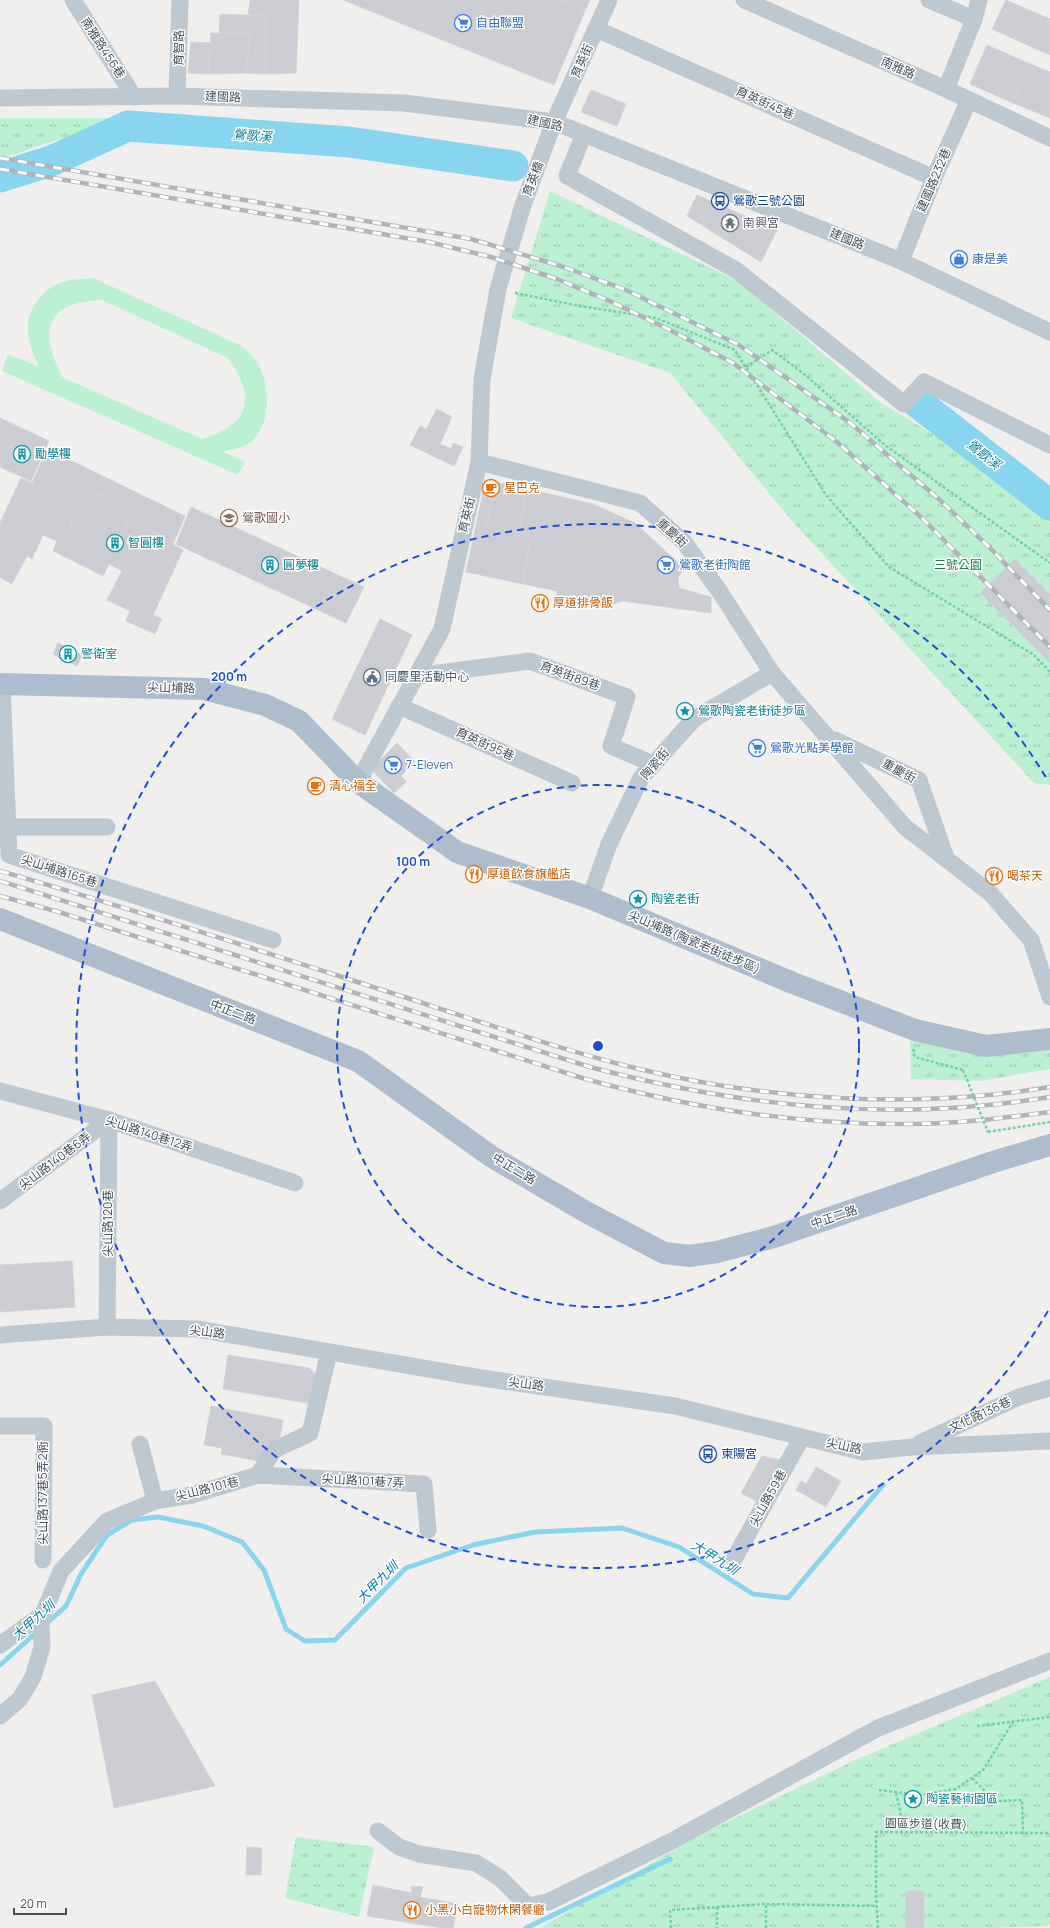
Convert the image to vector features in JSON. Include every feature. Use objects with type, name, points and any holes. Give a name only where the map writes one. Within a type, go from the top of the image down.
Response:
[{"type":"main road","name":"尖山埔路","points":[[1,684],[204,689],[265,705],[299,721],[358,782]]},
{"type":"main road","name":"尖山埔路(陶瓷老街徒步區)","points":[[358,782],[457,852],[590,898],[793,983],[915,1030],[986,1046],[1050,1039]]},
{"type":"main road","name":"中正二路","points":[[0,919],[358,1061],[492,1157],[586,1212],[664,1253],[690,1256],[710,1253],[774,1237],[993,1162],[1050,1145]]},
{"type":"street","name":"南雅路456巷","points":[[73,0],[134,97]]},
{"type":"street","name":"育智路","points":[[178,96],[180,0]]},
{"type":"street","name":"育英街","points":[[543,152],[554,122],[609,0]]},
{"type":"street","name":"南雅路","points":[[744,0],[946,89],[1050,138]]},
{"type":"street","points":[[929,0],[974,19]]},
{"type":"street","points":[[946,89],[974,19],[979,0]]},
{"type":"street","name":"育英街45巷","points":[[596,29],[934,178]]},
{"type":"street","name":"建國路","points":[[0,98],[178,96],[404,102],[554,122],[901,261],[1050,332]]},
{"type":"street","name":"建國路232巷","points":[[901,261],[934,178],[969,100]]},
{"type":"street","points":[[584,134],[567,176],[736,270],[904,404],[924,382],[1050,445]]},
{"type":"street","name":"育英橋","points":[[523,205],[543,152]]},
{"type":"street","name":"育英街","points":[[358,782],[442,629],[479,462],[482,379],[498,289],[523,205]]},
{"type":"street","name":"重慶街","points":[[479,462],[640,503],[684,542],[720,592],[772,673],[828,736],[905,827],[990,893],[1031,940],[1050,997]]},
{"type":"street","name":"育英街89巷","points":[[416,676],[530,661],[627,697],[611,746],[653,764]]},
{"type":"street","name":"陶瓷街","points":[[590,898],[609,844],[641,778],[694,720],[772,673]]},
{"type":"street","name":"尖山埔路165巷","points":[[1,684],[8,827],[4,853],[272,940]]},
{"type":"street","name":"育英街95巷","points":[[399,706],[572,783]]},
{"type":"street","name":"重慶街","points":[[828,736],[919,780],[946,858]]},
{"type":"street","points":[[8,827],[107,827]]},
{"type":"street","name":"尖山路140巷12弄","points":[[0,1091],[109,1120],[295,1183]]},
{"type":"street","name":"尖山路140巷6弄","points":[[0,1201],[109,1120]]},
{"type":"street","name":"尖山路120巷","points":[[107,1327],[109,1120]]},
{"type":"street","name":"尖山路","points":[[0,1335],[107,1327],[197,1329],[475,1377],[675,1406],[863,1452],[912,1447],[1050,1441]]},
{"type":"street","points":[[258,1475],[274,1450],[310,1433],[329,1352]]},
{"type":"street","name":"文化路136巷","points":[[912,1447],[1019,1397],[1050,1388]]},
{"type":"street","name":"尖山路137巷5弄2衕","points":[[0,1426],[44,1426],[43,1560]]},
{"type":"street","name":"尖山路59巷","points":[[734,1560],[802,1437]]},
{"type":"street","points":[[140,1444],[155,1501]]},
{"type":"street","name":"尖山路101巷","points":[[42,1618],[61,1571],[107,1521],[155,1501],[192,1495],[258,1475]]},
{"type":"street","name":"尖山路101巷7弄","points":[[258,1475],[424,1484],[428,1530]]},
{"type":"street","points":[[0,1645],[42,1618]]},
{"type":"street","points":[[0,1716],[20,1699],[33,1677],[42,1647],[42,1618]]},
{"type":"street","points":[[378,1831],[399,1847],[412,1852],[476,1863],[500,1878],[528,1906],[548,1902],[670,1842],[878,1728],[1050,1661]]},
{"type":"path","points":[[498,289],[580,306],[656,318],[735,350],[826,495],[889,567],[1034,655],[1050,672]]},
{"type":"path","points":[[746,367],[772,350],[804,374],[886,446],[1050,563]]},
{"type":"path","points":[[916,1057],[963,1070],[988,1132],[1050,1122]]},
{"type":"path","points":[[976,1726],[1050,1717]]},
{"type":"path","points":[[879,1790],[920,1795],[956,1789],[983,1770],[1013,1722]]},
{"type":"path","points":[[972,1778],[986,1792],[1000,1801],[1022,1800],[1023,1834]]},
{"type":"path","points":[[896,1793],[900,1810],[902,1833]]},
{"type":"path","name":"園區步道(收費)","points":[[878,1928],[876,1832],[1023,1834],[1050,1832]]},
{"type":"path","points":[[766,1904],[766,1928]]},
{"type":"path","points":[[671,1928],[670,1910],[766,1904],[877,1906]]},
{"type":"path","points":[[717,1907],[717,1928]]},
{"type":"green space","points":[[0,118],[123,118],[0,159]]},
{"type":"green space","name":"三號公園","points":[[550,191],[738,281],[881,403],[961,451],[1050,519],[1050,785],[1034,783],[792,521],[670,373],[511,318]]},
{"type":"green space","points":[[93,278],[244,347],[255,359],[264,380],[267,400],[266,411],[260,431],[251,442],[244,446],[223,452],[245,462],[238,475],[2,371],[8,354],[39,367],[31,348],[28,326],[31,313],[42,295],[47,290],[59,283]],"holes":[[[102,300],[228,358],[243,386],[245,398],[244,408],[239,418],[230,426],[218,433],[202,439],[62,377],[55,360],[51,345],[50,333],[52,322],[58,313],[68,306],[83,302]]]},
{"type":"green space","points":[[910,1038],[1050,1045],[1050,1069],[980,1081],[911,1079]]},
{"type":"green space","name":"陶瓷藝術園區","points":[[1050,1677],[1050,1924],[1048,1926],[989,1928],[540,1928],[698,1836],[853,1761]]},
{"type":"green space","points":[[296,1837],[374,1847],[359,1917],[285,1898]]},
{"type":"building","points":[[250,0],[299,0],[296,73],[266,74],[265,16],[248,15]]},
{"type":"building","points":[[343,0],[431,0],[420,31]]},
{"type":"building","points":[[431,0],[561,0],[585,11],[554,85],[420,31]]},
{"type":"building","points":[[561,0],[590,0],[585,11]]},
{"type":"building","points":[[1006,0],[1050,19],[1036,49],[992,29]]},
{"type":"building","points":[[220,14],[265,16],[266,74],[246,73],[250,34],[219,33]]},
{"type":"building","points":[[1050,19],[1050,55],[1036,49]]},
{"type":"building","points":[[211,33],[250,34],[246,73],[208,74]]},
{"type":"building","points":[[191,42],[210,43],[208,74],[188,73]]},
{"type":"building","points":[[987,45],[1030,64],[1013,103],[970,84]]},
{"type":"building","points":[[1030,64],[1050,72],[1050,118],[1013,103]]},
{"type":"building","points":[[591,90],[626,104],[617,126],[581,112]]},
{"type":"building","name":"南興宮","points":[[697,195],[777,230],[761,262],[687,216]]},
{"type":"building","points":[[437,409],[452,417],[440,444],[451,449],[453,443],[463,447],[454,466],[410,445],[420,426],[426,429]]},
{"type":"building","name":"勵學樓","points":[[0,418],[49,441],[31,481],[0,467]]},
{"type":"building","name":"智圓樓","points":[[47,449],[185,516],[173,544],[183,550],[153,615],[162,619],[155,634],[126,621],[130,611],[107,600],[122,571],[109,564],[103,576],[53,551],[57,541],[43,535],[32,559],[27,556],[12,584],[0,577],[0,523],[21,478],[32,483]]},
{"type":"building","points":[[485,480],[505,484],[503,500],[482,497]]},
{"type":"building","points":[[505,484],[527,489],[519,533],[486,527],[492,499],[503,500]]},
{"type":"building","points":[[527,489],[593,504],[635,523],[685,569],[678,577],[679,588],[711,597],[711,613],[622,601],[605,607],[555,603],[557,591],[523,584],[531,535],[519,533]]},
{"type":"building","points":[[93,495],[105,495],[119,503],[127,517],[125,534],[119,543],[105,551],[93,551],[83,546],[76,539],[71,529],[71,517],[76,507],[83,500]]},
{"type":"building","points":[[482,497],[492,499],[486,527],[476,525]]},
{"type":"building","name":"圓夢樓","points":[[191,507],[364,587],[346,623],[176,544]]},
{"type":"building","points":[[476,525],[531,535],[523,584],[466,572]]},
{"type":"building","points":[[1015,559],[1050,594],[1050,663],[980,593]]},
{"type":"building","name":"同慶里活動中心","points":[[380,619],[412,635],[365,735],[332,719]]},
{"type":"building","name":"警衛室","points":[[58,643],[82,655],[77,666],[53,654]]},
{"type":"building","name":"7-Eleven","points":[[397,743],[415,762],[401,776],[406,782],[394,793],[371,769]]},
{"type":"building","points":[[72,1261],[75,1307],[0,1312],[0,1265]]},
{"type":"building","points":[[228,1355],[309,1368],[318,1376],[314,1404],[223,1389]]},
{"type":"building","points":[[211,1406],[283,1420],[278,1447],[264,1462],[221,1454],[222,1448],[204,1445]]},
{"type":"building","points":[[762,1456],[781,1460],[758,1502],[741,1493]]},
{"type":"building","points":[[816,1467],[841,1481],[826,1507],[796,1490],[801,1481],[806,1484]]},
{"type":"building","points":[[155,1681],[215,1786],[114,1808],[92,1695]]},
{"type":"building","points":[[247,1847],[262,1848],[261,1875],[246,1875]]},
{"type":"building","name":"小黑小白寵物休閑餐廳","points":[[373,1885],[411,1893],[412,1886],[423,1887],[420,1897],[458,1904],[453,1928],[442,1928],[367,1916]]},
{"type":"building","points":[[906,1891],[924,1891],[924,1928],[905,1928]]},
{"type":"waterway","name":"鶯歌溪","points":[[0,177],[51,161],[128,126],[349,142],[513,166]]},
{"type":"waterway","name":"鶯歌溪","points":[[918,403],[1050,505]]},
{"type":"waterway","name":"大甲九圳","points":[[46,1624],[66,1606],[81,1574],[107,1535],[132,1520],[158,1517],[203,1526],[242,1542],[264,1570],[286,1629],[305,1641],[335,1640],[406,1568],[473,1545],[535,1532],[622,1528],[679,1547],[753,1594],[788,1598],[883,1485]]},
{"type":"waterway","name":"大甲九圳","points":[[0,1665],[38,1631]]},
{"type":"waterway","points":[[526,1928],[670,1859]]},
{"type":"railway","points":[[0,158],[471,239],[561,266],[626,290],[739,345],[849,422],[940,500],[991,549],[1050,610]]},
{"type":"railway","points":[[0,169],[429,242],[491,257],[557,279],[612,302],[733,363],[837,442],[923,519],[1050,647]]},
{"type":"railway","points":[[0,871],[198,931],[547,1043],[608,1061],[689,1080],[792,1095],[844,1098],[948,1098],[999,1094],[1050,1087]]},
{"type":"railway","points":[[0,881],[590,1067],[647,1081],[761,1101],[818,1107],[933,1109],[991,1105],[1050,1097]]},
{"type":"railway","points":[[0,896],[59,912],[582,1078],[662,1098],[744,1113],[784,1118],[867,1124],[961,1122],[1050,1112]]},
{"type":"place","name":"自由聯盟","points":[[463,23]]},
{"type":"place","name":"鶯歌三號公園","points":[[720,201]]},
{"type":"place","name":"南興宮","points":[[730,223]]},
{"type":"place","name":"康是美","points":[[959,259]]},
{"type":"place","name":"勵學樓","points":[[22,454]]},
{"type":"place","name":"星巴克","points":[[491,488]]},
{"type":"place","name":"鶯歌國小","points":[[229,518]]},
{"type":"place","name":"智圓樓","points":[[115,543]]},
{"type":"place","name":"圓夢樓","points":[[270,565]]},
{"type":"place","name":"鶯歌老街陶館","points":[[666,565]]},
{"type":"place","name":"厚道排骨飯","points":[[540,603]]},
{"type":"place","name":"警衛室","points":[[68,654]]},
{"type":"place","name":"同慶里活動中心","points":[[372,677]]},
{"type":"place","name":"鶯歌陶瓷老街徒步區","points":[[685,711]]},
{"type":"place","name":"鶯歌光點美學館","points":[[757,748]]},
{"type":"place","name":"7-Eleven","points":[[393,765]]},
{"type":"place","name":"清心福全","points":[[316,786]]},
{"type":"place","name":"厚道飲食旗艦店","points":[[474,874]]},
{"type":"place","name":"喝茶天","points":[[994,876]]},
{"type":"place","name":"陶瓷老街","points":[[638,899]]},
{"type":"place","name":"東陽宮","points":[[708,1454]]},
{"type":"place","name":"陶瓷藝術園區","points":[[913,1799]]},
{"type":"place","name":"小黑小白寵物休閑餐廳","points":[[412,1910]]}]
